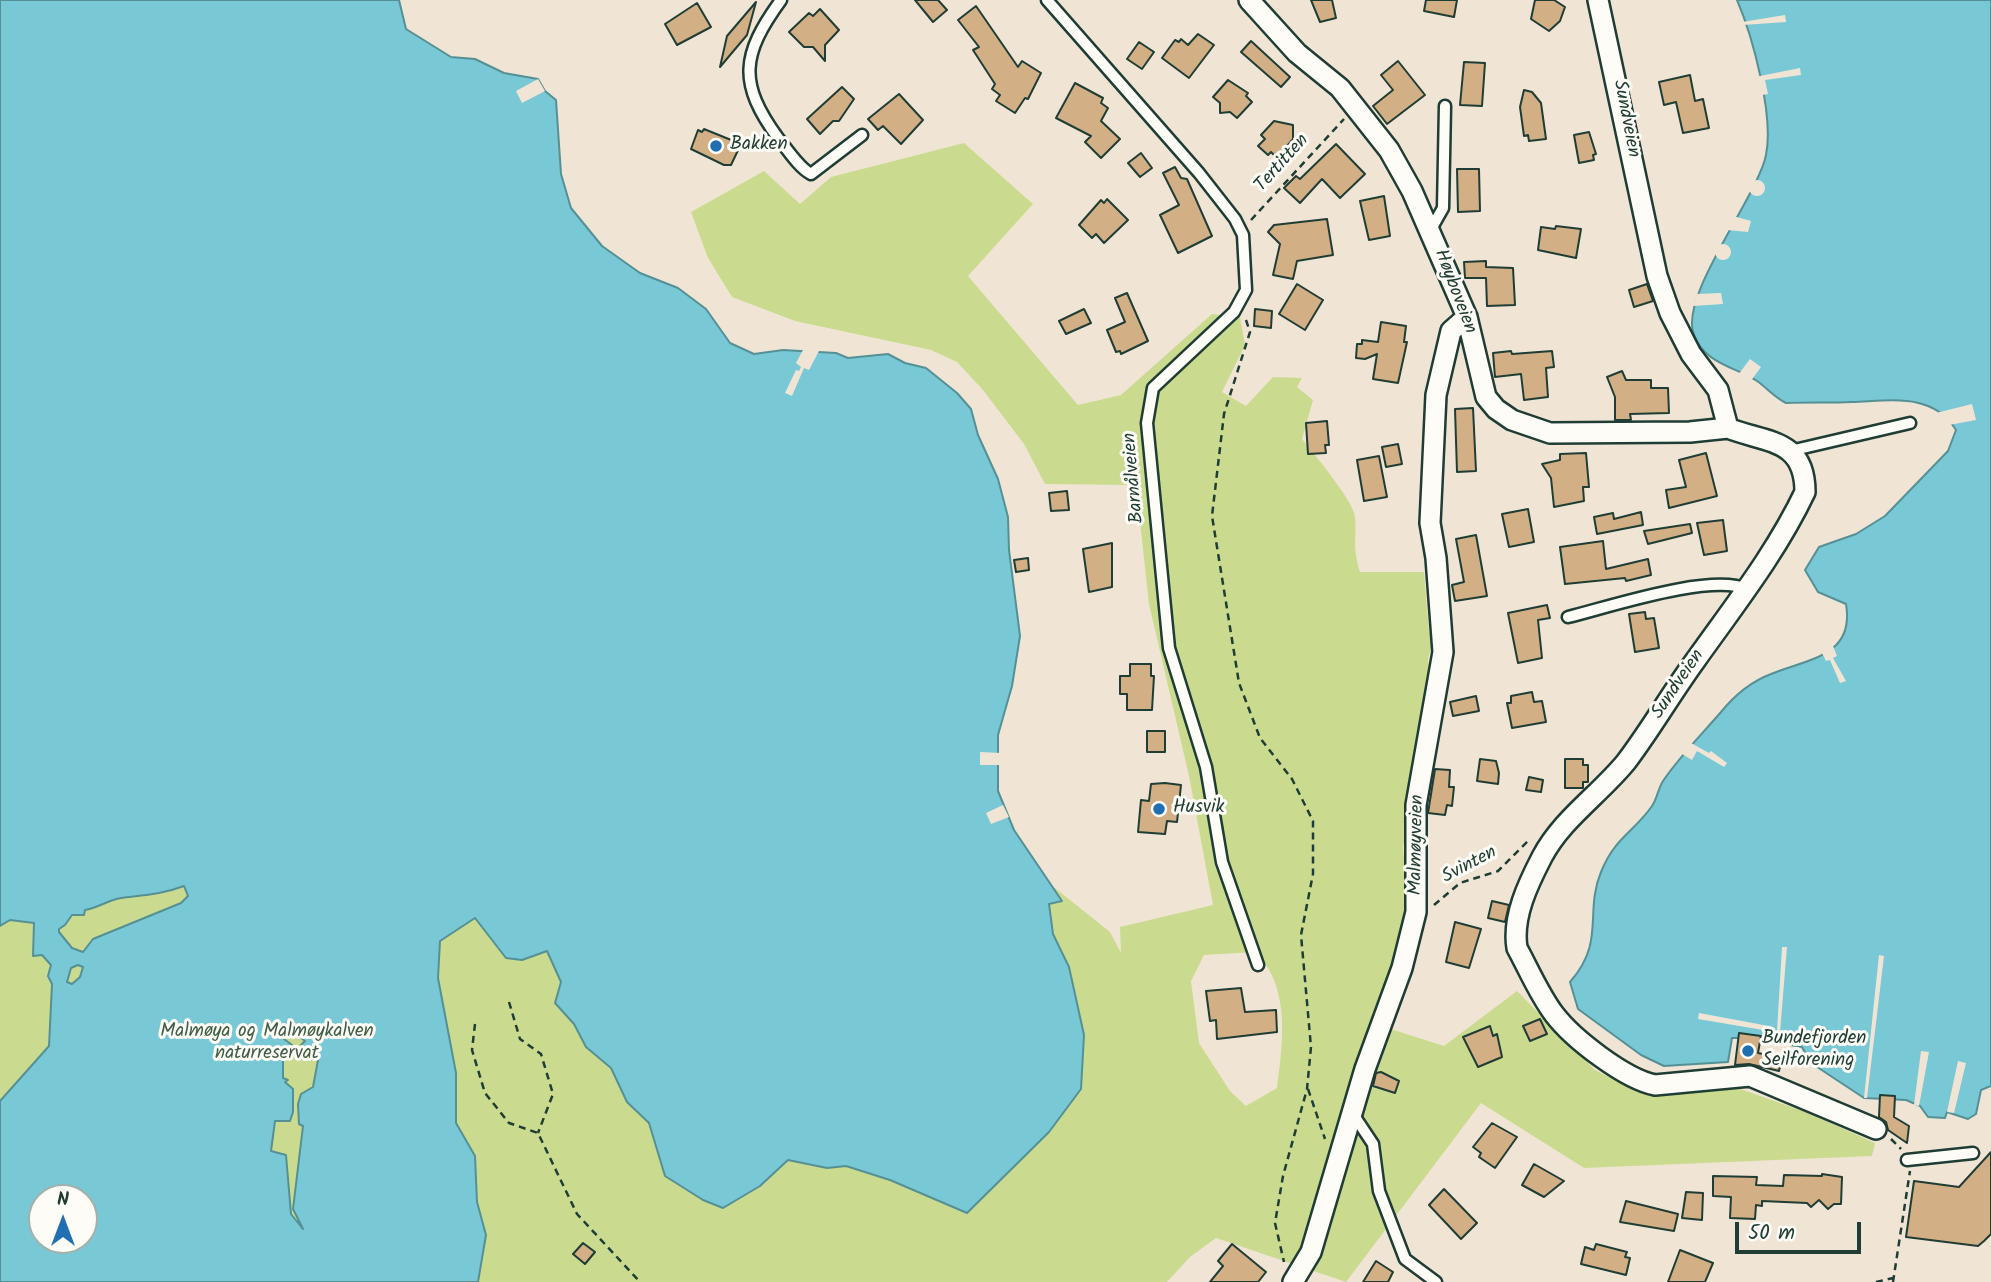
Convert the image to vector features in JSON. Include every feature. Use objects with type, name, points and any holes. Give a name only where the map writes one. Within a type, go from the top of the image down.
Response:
[{"type":"street","name":"Høyboveien","points":[[1249,0],[1297,53],[1326,74],[1353,103],[1398,165],[1467,317],[1486,397],[1496,409],[1512,419],[1550,433],[1587,435],[1728,428]]},
{"type":"street","name":"Sundveien","points":[[1598,0],[1657,276],[1670,313],[1691,354],[1718,390],[1728,428]]},
{"type":"street","name":"Malmøyveien","points":[[1290,1277],[1311,1252],[1352,1114],[1413,931],[1416,912],[1416,805],[1443,652],[1436,558],[1430,523],[1436,395],[1451,331],[1467,317]]},
{"type":"street","points":[[1728,428],[1772,440],[1790,451]]},
{"type":"street","name":"Sundveien","points":[[1790,451],[1798,461],[1805,492],[1793,516],[1747,589],[1624,764],[1563,826],[1542,856],[1518,915],[1515,936],[1517,948],[1555,1015],[1608,1061],[1643,1083],[1655,1085],[1750,1076],[1876,1129]]},
{"type":"lane","points":[[781,0],[761,33],[750,64],[749,86],[760,112],[811,174],[862,135]]},
{"type":"lane","points":[[1047,0],[1199,173],[1241,230],[1246,290],[1239,306]]},
{"type":"lane","points":[[1430,231],[1443,208],[1445,106]]},
{"type":"lane","name":"Barnålveien","points":[[1239,306],[1153,388],[1147,423],[1169,648],[1206,767],[1222,862],[1258,965]]},
{"type":"lane","points":[[1790,451],[1910,423]]},
{"type":"lane","points":[[1568,617],[1647,596],[1711,586],[1737,585],[1747,589]]},
{"type":"lane","points":[[1352,1114],[1373,1144],[1379,1191],[1405,1259],[1436,1282]]},
{"type":"lane","points":[[1907,1160],[1973,1153]]},
{"type":"path","name":"Tertitten","points":[[1241,230],[1347,116]]},
{"type":"path","points":[[1239,306],[1250,332],[1224,414],[1212,516],[1239,683],[1260,738],[1292,779],[1313,821],[1313,874],[1301,935],[1311,1047],[1308,1087],[1283,1176],[1275,1223],[1290,1277]]},
{"type":"path","name":"Svinten","points":[[1413,931],[1449,890],[1460,883],[1498,871],[1534,835]]},
{"type":"path","points":[[509,1002],[520,1039],[541,1054],[553,1094],[538,1133]]},
{"type":"path","points":[[475,1024],[472,1050],[485,1093],[509,1123],[538,1133],[577,1214],[640,1282]]},
{"type":"path","points":[[1308,1087],[1335,1169]]},
{"type":"path","points":[[1876,1129],[1895,1142],[1907,1160],[1910,1174],[1893,1280],[1876,1282]]},
{"type":"green space","name":"Malmøya og Malmøykalven naturreservat","points":[[964,143],[1033,204],[968,276],[1078,405],[1121,395],[1212,314],[1240,317],[1245,345],[1222,392],[1246,406],[1273,377],[1302,378],[1297,387],[1313,400],[1302,439],[1332,477],[1353,510],[1356,556],[1360,572],[1424,572],[1429,632],[1434,636],[1428,659],[1430,693],[1403,847],[1408,909],[1401,942],[1375,1024],[1444,1046],[1517,991],[1595,1070],[1628,1087],[1664,1093],[1726,1084],[1806,1112],[1875,1143],[1872,1156],[1584,1168],[1481,1103],[1346,1282],[1216,1238],[1190,1257],[1167,1282],[0,1282],[0,791],[1055,888],[1110,932],[1121,953],[1120,927],[1213,905],[1189,776],[1149,604],[1136,485],[1045,484],[1024,444],[983,390],[957,362],[931,350],[795,321],[732,297],[708,258],[691,212],[764,171],[800,204],[831,177]],"holes":[[[1255,952],[1267,966],[1274,981],[1282,1016],[1277,1088],[1246,1106],[1230,1091],[1199,1043],[1191,981],[1204,955]]]},
{"type":"water","points":[[0,0],[399,0],[406,29],[451,57],[475,59],[504,73],[538,79],[545,91],[556,100],[561,174],[571,208],[602,246],[640,273],[678,288],[706,309],[730,343],[754,354],[783,350],[836,353],[848,358],[888,354],[905,363],[926,368],[957,393],[971,409],[978,435],[998,479],[1008,517],[1009,550],[1020,636],[1012,686],[998,735],[998,791],[1014,830],[1062,901],[1049,904],[1053,934],[1069,967],[1084,1035],[1081,1089],[1049,1132],[967,1213],[890,1180],[846,1166],[827,1168],[788,1160],[760,1186],[723,1208],[703,1200],[665,1176],[649,1123],[627,1102],[611,1068],[586,1047],[574,1024],[555,1003],[561,982],[547,951],[522,960],[506,958],[475,918],[440,941],[438,978],[456,1073],[456,1123],[475,1156],[477,1202],[486,1235],[478,1282],[0,1282],[0,1101],[49,1046],[52,984],[48,976],[51,965],[42,955],[33,956],[34,923],[10,920],[0,926]],"holes":[[[184,886],[188,896],[181,903],[93,939],[83,952],[72,948],[59,932],[72,915],[84,915],[85,910],[116,899]],[[78,965],[83,967],[80,977],[72,984],[67,982],[71,968]],[[294,1029],[301,1029],[301,1038],[305,1041],[301,1045],[302,1059],[318,1060],[313,1087],[301,1094],[298,1104],[299,1124],[303,1126],[293,1209],[303,1229],[291,1214],[286,1155],[271,1151],[275,1121],[290,1121],[293,1112],[293,1089],[285,1082],[288,1080],[283,1078],[283,1054],[290,1052],[292,1045],[284,1039]]]},
{"type":"water","points":[[1737,0],[1991,0],[1991,1086],[1981,1090],[1976,1114],[1968,1119],[1947,1112],[1945,1118],[1928,1117],[1920,1106],[1906,1100],[1864,1098],[1811,1063],[1802,1047],[1790,1045],[1782,1037],[1783,1032],[1773,1030],[1772,1037],[1768,1038],[1732,1038],[1728,1062],[1664,1066],[1641,1055],[1578,1009],[1570,982],[1588,953],[1596,887],[1606,860],[1652,806],[1663,781],[1676,763],[1743,690],[1763,677],[1825,653],[1836,645],[1843,635],[1847,622],[1846,604],[1818,592],[1805,570],[1819,547],[1856,534],[1885,516],[1948,451],[1956,430],[1935,409],[1910,401],[1786,403],[1749,376],[1713,359],[1699,345],[1694,335],[1692,318],[1697,297],[1760,173],[1768,139],[1765,99],[1749,34]]},
{"type":"pier","points":[[1785,15],[1786,22],[1743,25],[1742,22]]},
{"type":"pier","points":[[1800,68],[1801,75],[1765,80],[1768,94],[1762,95],[1755,77]]},
{"type":"pier","points":[[538,79],[545,91],[522,103],[516,91]]},
{"type":"pier","points":[[1757,180],[1763,182],[1763,194],[1757,196],[1751,194],[1749,188],[1751,182]]},
{"type":"pier","points":[[1733,216],[1751,221],[1748,232],[1727,230]]},
{"type":"pier","points":[[1720,244],[1726,244],[1731,252],[1729,258],[1720,260],[1715,255],[1715,249]]},
{"type":"pier","points":[[1721,293],[1723,304],[1693,306],[1697,294]]},
{"type":"pier","points":[[804,348],[820,349],[809,370],[804,368],[792,396],[785,393],[796,370],[799,371],[801,367],[796,363]]},
{"type":"pier","points":[[1750,359],[1761,367],[1750,382],[1738,375]]},
{"type":"pier","points":[[1972,404],[1976,420],[1949,425],[1936,413]]},
{"type":"pier","points":[[1833,646],[1837,656],[1833,658],[1846,681],[1840,683],[1830,660],[1826,661],[1821,651]]},
{"type":"pier","points":[[1691,743],[1709,753],[1711,751],[1727,763],[1724,767],[1697,751],[1692,760],[1682,754]]},
{"type":"pier","points":[[980,752],[1001,753],[1001,765],[980,765]]},
{"type":"pier","points":[[1003,805],[1009,817],[991,824],[986,813]]},
{"type":"pier","points":[[1782,947],[1787,947],[1780,1032],[1777,1031]]},
{"type":"pier","points":[[1879,955],[1884,956],[1867,1098],[1864,1098]]},
{"type":"pier","points":[[1699,1013],[1769,1026],[1766,1038],[1763,1038],[1763,1030],[1698,1019]]},
{"type":"pier","points":[[1921,1051],[1929,1052],[1919,1106],[1914,1105]]},
{"type":"pier","points":[[1958,1061],[1966,1063],[1954,1113],[1947,1112]]},
{"type":"building","points":[[915,0],[938,0],[947,10],[933,22]]},
{"type":"building","points":[[1311,0],[1332,0],[1336,18],[1320,22]]},
{"type":"building","points":[[1426,0],[1457,0],[1454,17],[1424,11]]},
{"type":"building","points":[[1535,0],[1554,0],[1565,7],[1560,21],[1549,31],[1531,19]]},
{"type":"building","points":[[756,2],[747,35],[720,67],[727,36]]},
{"type":"building","points":[[697,3],[711,27],[677,45],[665,24]]},
{"type":"building","points":[[976,6],[1018,67],[1022,61],[1041,73],[1028,99],[1025,98],[1015,113],[996,101],[1000,95],[992,89],[995,84],[973,50],[979,47],[958,20]]},
{"type":"building","points":[[820,9],[839,30],[825,45],[825,61],[813,47],[804,47],[789,32],[809,13],[813,16]]},
{"type":"building","points":[[1198,34],[1214,45],[1189,78],[1162,58],[1175,40],[1179,42],[1181,39],[1188,45]]},
{"type":"building","points":[[1251,41],[1290,77],[1281,87],[1241,52]]},
{"type":"building","points":[[1139,42],[1154,52],[1142,69],[1127,59]]},
{"type":"building","points":[[1398,61],[1425,95],[1387,124],[1373,106],[1393,90],[1381,75]]},
{"type":"building","points":[[1464,62],[1485,63],[1482,106],[1460,105]]},
{"type":"building","points":[[1690,75],[1695,101],[1703,99],[1709,128],[1683,133],[1676,102],[1664,105],[1659,82]]},
{"type":"building","points":[[1228,80],[1248,93],[1246,96],[1252,102],[1237,118],[1230,112],[1220,113],[1220,103],[1213,97]]},
{"type":"building","points":[[1075,83],[1103,98],[1101,103],[1108,108],[1101,121],[1120,139],[1101,158],[1085,142],[1091,136],[1056,118]]},
{"type":"building","points":[[842,87],[854,99],[839,121],[833,121],[820,134],[807,119]]},
{"type":"building","points":[[1524,90],[1532,92],[1541,103],[1546,139],[1529,141],[1528,135],[1524,136],[1520,107]]},
{"type":"building","points":[[899,94],[923,120],[901,144],[883,126],[878,130],[868,119]]},
{"type":"building","points":[[1274,121],[1293,125],[1293,139],[1277,158],[1271,152],[1268,155],[1258,146],[1265,139],[1261,135]]},
{"type":"building","name":"Bakken","points":[[704,129],[741,144],[731,165],[724,165],[691,149],[698,130],[702,132]]},
{"type":"building","points":[[1589,132],[1596,154],[1593,155],[1594,160],[1579,163],[1574,135]]},
{"type":"building","points":[[1336,144],[1365,174],[1340,198],[1322,179],[1300,203],[1284,188],[1296,176],[1300,179]]},
{"type":"building","points":[[1141,153],[1152,168],[1140,177],[1128,163]]},
{"type":"building","points":[[1175,167],[1181,178],[1187,179],[1212,236],[1178,253],[1160,215],[1179,205],[1163,173]]},
{"type":"building","points":[[1457,169],[1479,169],[1480,211],[1458,212]]},
{"type":"building","points":[[1384,196],[1390,236],[1369,240],[1360,201]]},
{"type":"building","points":[[1107,199],[1128,220],[1104,243],[1096,234],[1092,238],[1079,225],[1101,200],[1104,203]]},
{"type":"building","points":[[1327,219],[1333,255],[1297,261],[1293,279],[1273,275],[1280,244],[1268,232],[1274,225]]},
{"type":"building","points":[[1556,226],[1581,229],[1576,258],[1538,250],[1541,227],[1555,229]]},
{"type":"building","points":[[1486,261],[1486,267],[1513,268],[1515,305],[1487,306],[1486,278],[1465,278],[1464,262]]},
{"type":"building","points":[[1297,284],[1323,300],[1305,330],[1279,314]]},
{"type":"building","points":[[1647,284],[1653,301],[1634,307],[1629,290]]},
{"type":"building","points":[[1127,293],[1148,341],[1121,354],[1120,351],[1116,352],[1107,330],[1125,322],[1115,298]]},
{"type":"building","points":[[1084,309],[1091,323],[1066,334],[1059,321]]},
{"type":"building","points":[[1255,309],[1272,311],[1271,328],[1254,326]]},
{"type":"building","points":[[1381,322],[1406,326],[1404,342],[1407,342],[1398,383],[1373,379],[1377,354],[1365,359],[1356,358],[1357,344],[1362,344],[1362,340],[1378,342]]},
{"type":"building","points":[[1511,351],[1512,354],[1552,351],[1554,367],[1546,368],[1548,397],[1524,400],[1521,374],[1495,377],[1493,353]]},
{"type":"building","points":[[1622,371],[1626,380],[1651,380],[1651,388],[1668,388],[1669,413],[1630,414],[1631,420],[1615,420],[1615,397],[1607,377]]},
{"type":"building","points":[[1473,408],[1476,471],[1457,472],[1455,409]]},
{"type":"building","points":[[1327,421],[1329,445],[1325,445],[1326,453],[1308,454],[1306,423]]},
{"type":"building","points":[[1398,444],[1402,464],[1386,467],[1382,447]]},
{"type":"building","points":[[1586,453],[1589,487],[1583,487],[1584,501],[1554,507],[1551,478],[1542,464],[1560,460],[1560,454]]},
{"type":"building","points":[[1706,453],[1717,496],[1669,508],[1666,490],[1686,487],[1679,460]]},
{"type":"building","points":[[1379,456],[1387,497],[1364,501],[1357,460]]},
{"type":"building","points":[[1067,491],[1069,510],[1051,511],[1049,493]]},
{"type":"building","points":[[1528,509],[1534,542],[1509,547],[1502,514]]},
{"type":"building","points":[[1641,512],[1643,525],[1597,534],[1594,517],[1613,513],[1614,519]]},
{"type":"building","points":[[1723,520],[1727,551],[1704,555],[1697,523]]},
{"type":"building","points":[[1690,524],[1692,533],[1648,544],[1644,531]]},
{"type":"building","points":[[1476,535],[1487,596],[1455,601],[1452,585],[1464,582],[1456,539]]},
{"type":"building","points":[[1603,541],[1606,569],[1648,559],[1651,575],[1626,581],[1625,578],[1565,584],[1560,547]]},
{"type":"building","points":[[1112,543],[1112,587],[1089,592],[1083,549]]},
{"type":"building","points":[[1028,558],[1029,570],[1016,572],[1014,560]]},
{"type":"building","points":[[1547,605],[1550,618],[1538,620],[1542,658],[1518,663],[1508,613]]},
{"type":"building","points":[[1645,612],[1646,619],[1654,618],[1659,648],[1635,652],[1629,614]]},
{"type":"building","points":[[1130,664],[1151,664],[1151,676],[1154,676],[1152,710],[1127,710],[1127,694],[1120,694],[1120,676],[1130,676]]},
{"type":"building","points":[[1532,692],[1534,702],[1542,701],[1546,722],[1512,728],[1507,703],[1511,703],[1511,696]]},
{"type":"building","points":[[1476,696],[1479,711],[1453,716],[1450,702]]},
{"type":"building","points":[[1147,731],[1165,731],[1165,752],[1147,752]]},
{"type":"building","points":[[1480,759],[1496,761],[1498,784],[1477,781]]},
{"type":"building","points":[[1565,759],[1583,759],[1583,765],[1588,765],[1588,782],[1583,782],[1583,788],[1565,788]]},
{"type":"building","points":[[1435,769],[1450,770],[1449,787],[1454,787],[1452,806],[1447,805],[1445,815],[1428,813]]},
{"type":"building","points":[[1529,777],[1543,780],[1541,792],[1526,790]]},
{"type":"building","name":"Husvik","points":[[1151,784],[1181,785],[1177,822],[1167,821],[1165,834],[1138,832],[1141,800],[1149,801]]},
{"type":"building","points":[[1492,901],[1509,905],[1505,922],[1488,918]]},
{"type":"building","points":[[1455,922],[1481,929],[1469,968],[1446,962]]},
{"type":"building","points":[[1241,988],[1245,1012],[1276,1010],[1277,1032],[1217,1039],[1216,1020],[1210,1021],[1206,991]]},
{"type":"building","points":[[1540,1019],[1547,1034],[1530,1041],[1523,1026]]},
{"type":"building","points":[[1490,1026],[1493,1036],[1497,1034],[1502,1057],[1478,1067],[1463,1037]]},
{"type":"building","name":"Bundefjorden Seilforening","points":[[1739,1033],[1761,1036],[1758,1053],[1782,1058],[1779,1071],[1749,1064],[1735,1065]]},
{"type":"building","points":[[1381,1072],[1399,1081],[1395,1093],[1373,1086],[1376,1073]]},
{"type":"building","points":[[1880,1095],[1895,1096],[1894,1117],[1909,1126],[1907,1143],[1888,1130],[1886,1122],[1879,1117]]},
{"type":"building","points":[[1492,1123],[1517,1137],[1495,1168],[1479,1157],[1481,1153],[1473,1147]]},
{"type":"building","points":[[1991,1152],[1991,1234],[1984,1241],[1978,1246],[1906,1237],[1914,1181],[1959,1187]]},
{"type":"building","points":[[1534,1164],[1564,1181],[1544,1197],[1522,1185]]},
{"type":"building","points":[[1822,1174],[1842,1177],[1841,1204],[1834,1204],[1828,1209],[1819,1200],[1811,1207],[1807,1203],[1762,1201],[1762,1206],[1756,1205],[1755,1219],[1730,1218],[1731,1197],[1713,1196],[1713,1176],[1757,1177],[1756,1185],[1783,1186],[1784,1175]]},
{"type":"building","points":[[1444,1189],[1477,1223],[1461,1239],[1429,1205]]},
{"type":"building","points":[[1686,1192],[1703,1193],[1702,1220],[1682,1218]]},
{"type":"building","points":[[1626,1201],[1678,1214],[1674,1231],[1620,1222]]},
{"type":"building","points":[[583,1243],[595,1252],[585,1264],[573,1254]]},
{"type":"building","points":[[1232,1244],[1266,1272],[1258,1282],[1210,1282],[1223,1266],[1218,1261]]},
{"type":"building","points":[[1596,1244],[1627,1252],[1625,1257],[1630,1258],[1626,1275],[1581,1264],[1585,1247],[1594,1250]]},
{"type":"building","points":[[1680,1250],[1713,1263],[1705,1282],[1668,1282]]},
{"type":"building","points":[[1376,1261],[1393,1272],[1388,1282],[1363,1282]]},
{"type":"place","name":"Bakken","points":[[716,146]]},
{"type":"place","name":"Husvik","points":[[1159,809]]},
{"type":"place","name":"Bundefjorden Seilforening","points":[[1748,1051]]}]
